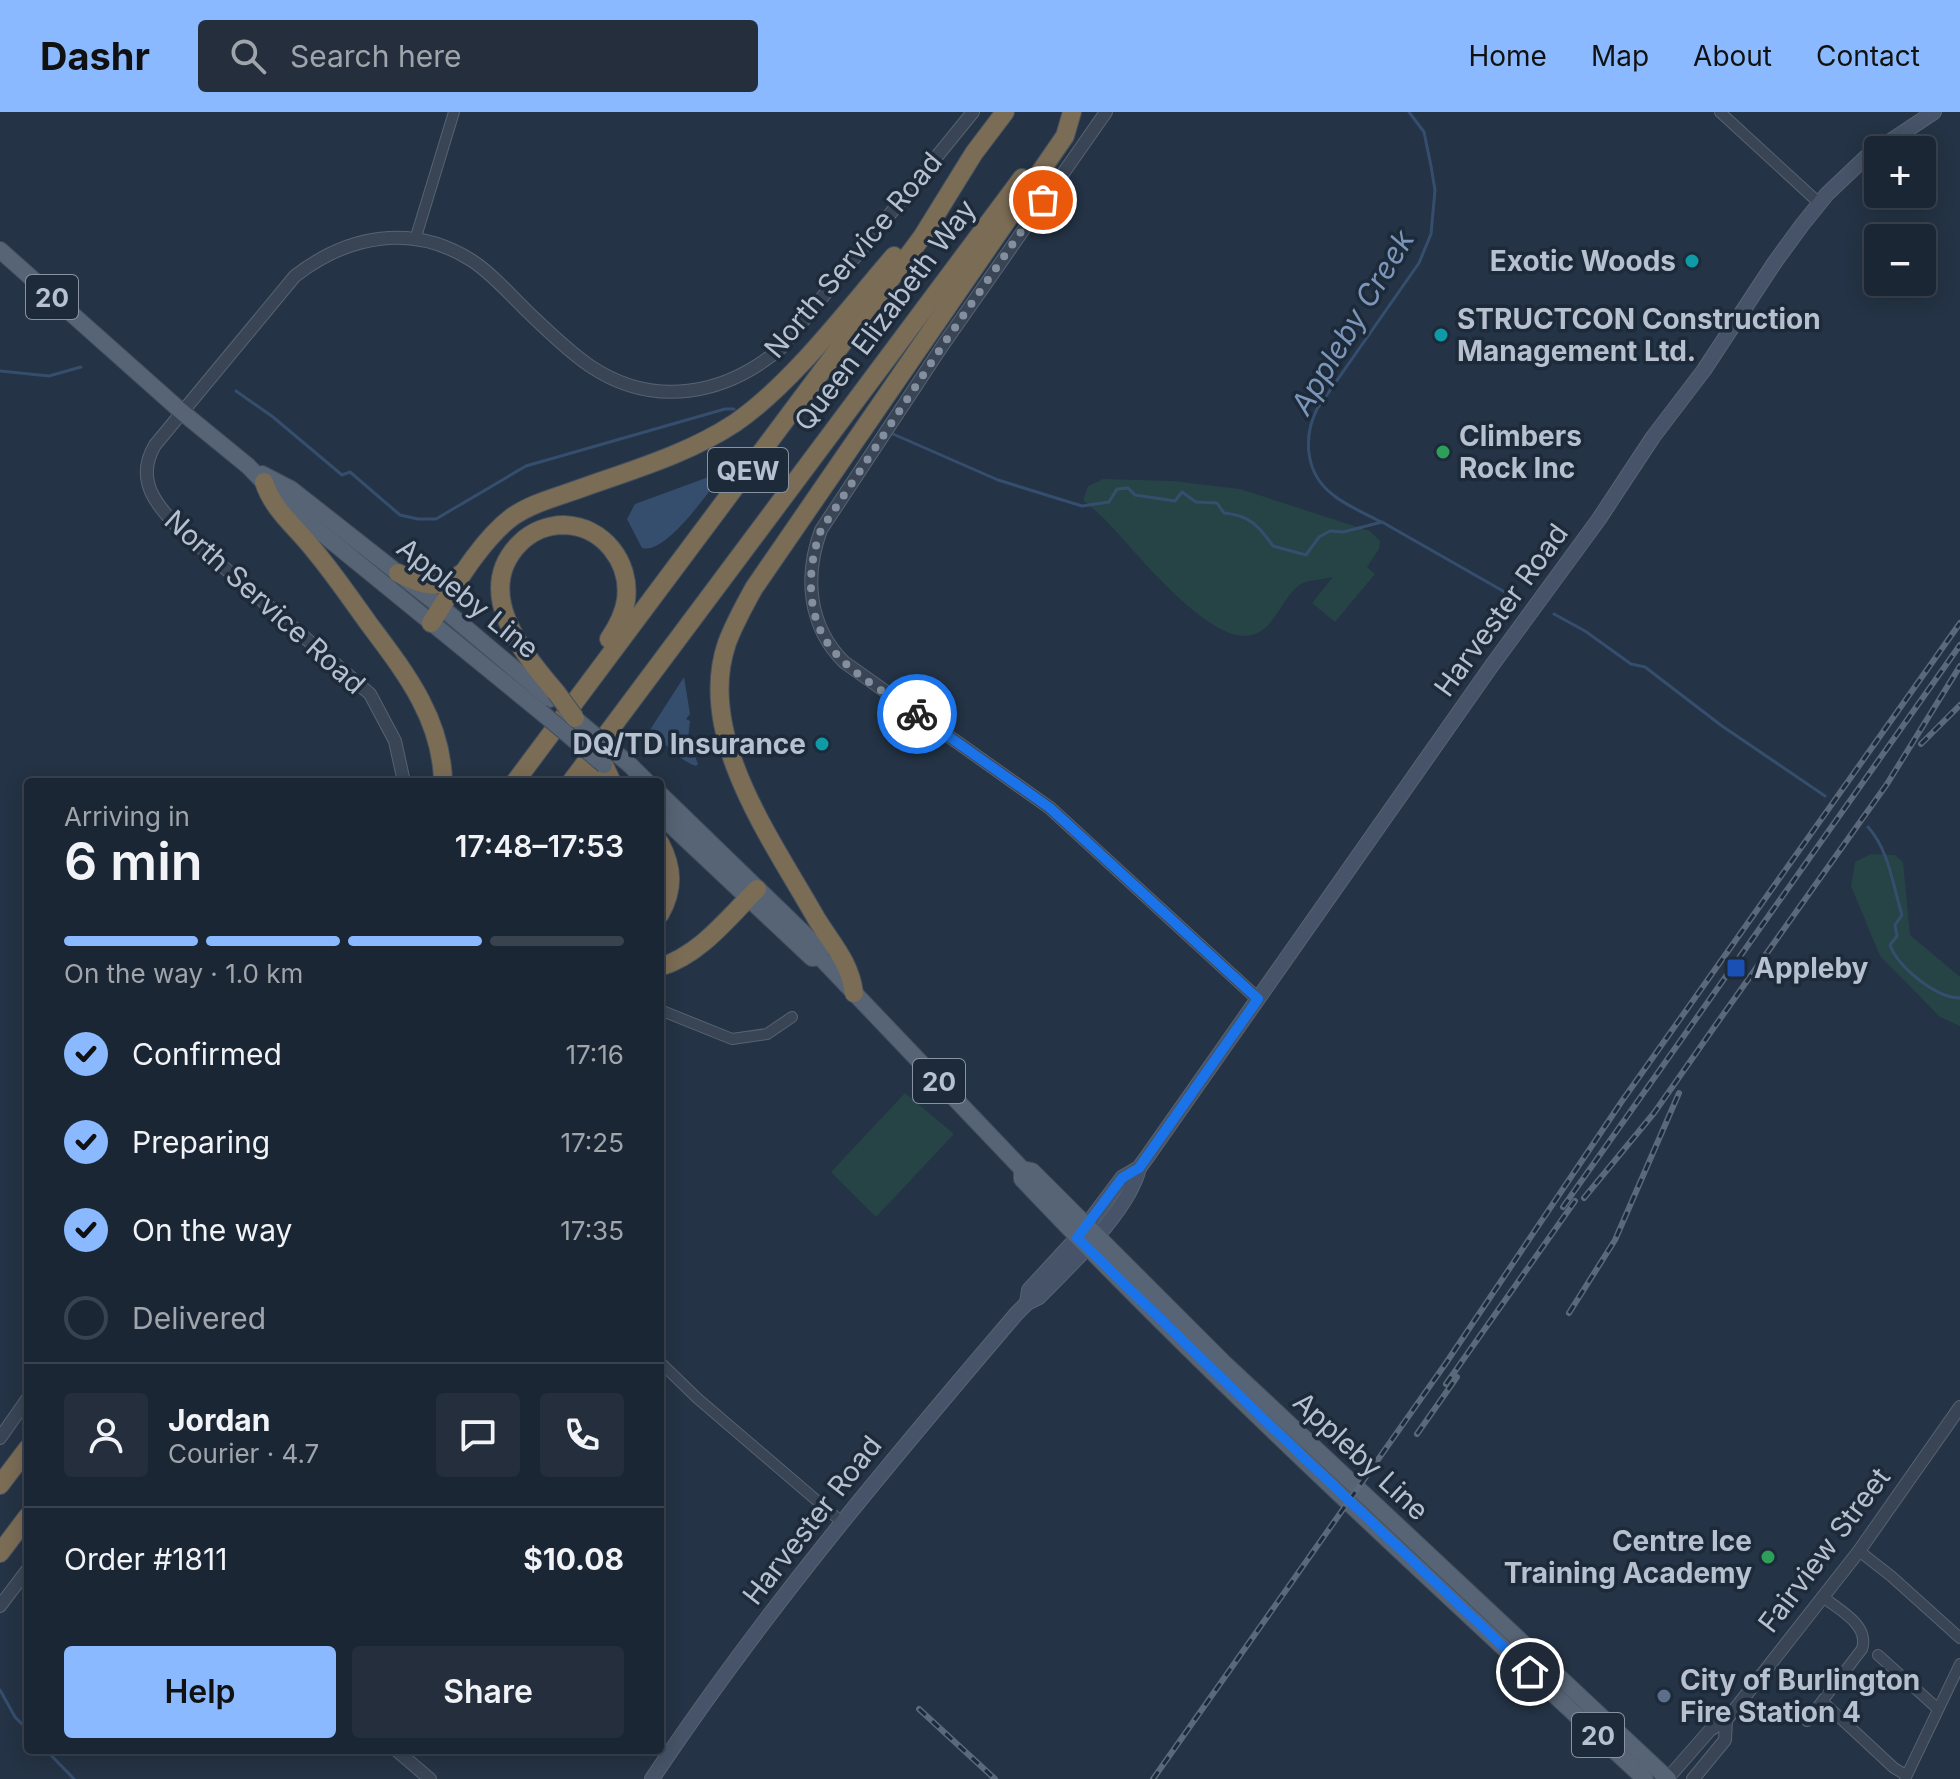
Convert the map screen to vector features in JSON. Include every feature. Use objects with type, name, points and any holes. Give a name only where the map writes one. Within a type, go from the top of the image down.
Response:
[{"type":"highway","name":"Queen Elizabeth Way","points":[[518,778],[922,237],[974,153],[1005,112]]},
{"type":"highway","name":"Queen Elizabeth Way","points":[[574,778],[1072,112]]},
{"type":"highway","points":[[854,993],[851,971],[819,923],[775,846],[732,760],[721,720],[723,658],[727,642],[754,588],[1065,136],[1072,112]]},
{"type":"highway","points":[[436,615],[500,528],[527,508],[704,441],[767,398],[917,230],[974,153]]},
{"type":"highway","points":[[264,482],[270,500],[327,565],[412,682],[439,743],[443,778]]},
{"type":"highway","points":[[518,778],[619,623],[626,600],[623,569],[614,551],[589,531],[567,525],[544,528],[524,539],[506,561],[500,587],[503,612],[511,631],[549,701],[575,718]]},
{"type":"highway","points":[[398,573],[415,582],[434,586],[454,580],[467,569]]},
{"type":"highway","points":[[592,778],[647,694],[665,657]]},
{"type":"highway","points":[[604,765],[622,777]]},
{"type":"highway","points":[[664,851],[671,875],[664,905]]},
{"type":"highway","points":[[664,966],[692,951],[753,893]]},
{"type":"highway","points":[[0,1485],[24,1453]]},
{"type":"highway","points":[[0,1553],[24,1521]]},
{"type":"main road","name":"Harvester Road","points":[[652,1779],[728,1668],[907,1442],[1027,1303],[1029,1290],[1087,1237],[1135,1185],[1139,1168],[1819,203],[1880,146],[1934,112]]},
{"type":"main road","name":"Appleby Line","points":[[0,250],[182,412],[248,466],[281,500],[549,701],[604,765]]},
{"type":"main road","name":"Appleby Line","points":[[248,466],[291,489],[398,573],[436,615]]},
{"type":"main road","points":[[575,718],[622,777]]},
{"type":"main road","name":"Appleby Line","points":[[664,798],[812,958],[820,957],[1022,1169],[1032,1171],[1074,1213],[1087,1237],[1399,1550],[1645,1779]]},
{"type":"main road","name":"Appleby Line","points":[[664,818],[753,893]]},
{"type":"main road","name":"Harvester Road","points":[[1087,1237],[1102,1205],[1122,1178],[1139,1168]]},
{"type":"main road","name":"Appleby Line","points":[[1022,1169],[1022,1179],[1223,1362],[1668,1779]]},
{"type":"main road","points":[[1074,1213],[1102,1205]]},
{"type":"street","points":[[415,240],[454,112]]},
{"type":"street","name":"North Service Road","points":[[403,778],[395,741],[370,694],[165,515],[151,496],[146,476],[149,454],[295,276],[317,259],[352,243],[392,237],[439,245],[474,262],[573,353],[605,374],[624,383],[659,391],[688,392],[710,388],[747,372],[781,348],[973,112]]},
{"type":"street","points":[[1106,112],[943,345],[821,530],[812,563],[813,610],[830,648],[844,662],[1050,808],[1258,999]]},
{"type":"street","points":[[1720,112],[1819,203]]},
{"type":"street","points":[[664,1012],[732,1039],[767,1034],[792,1017]]},
{"type":"street","points":[[664,1366],[843,1523]]},
{"type":"street","points":[[2,1430],[24,1403]]},
{"type":"street","name":"Fairview Street","points":[[1668,1779],[1710,1730],[1726,1720],[1823,1597],[1960,1407]]},
{"type":"street","points":[[1859,1551],[1960,1638]]},
{"type":"street","points":[[0,1606],[24,1574]]},
{"type":"street","points":[[1807,1721],[1862,1649],[1865,1640],[1861,1628],[1823,1597]]},
{"type":"street","points":[[1878,1655],[1938,1709]]},
{"type":"street","points":[[1823,1702],[1905,1777],[1960,1664]]},
{"type":"street","name":"Fairview Street","points":[[1693,1779],[1725,1740],[1726,1720]]},
{"type":"street","points":[[401,1754],[430,1779]]},
{"type":"green space","points":[[1103,479],[1173,481],[1240,489],[1370,531],[1380,541],[1379,549],[1367,567],[1375,574],[1335,622],[1312,603],[1333,577],[1303,583],[1290,594],[1267,626],[1252,635],[1235,635],[1216,626],[1175,595],[1083,500],[1088,486]]},
{"type":"green space","points":[[1871,854],[1895,855],[1903,862],[1910,935],[1960,977],[1960,1026],[1940,1017],[1880,956],[1851,886],[1855,862]]},
{"type":"green space","points":[[905,1093],[954,1134],[876,1217],[831,1172]]},
{"type":"water","points":[[714,475],[722,475],[674,533],[652,548],[642,548],[627,519],[635,504]]},
{"type":"water","points":[[684,677],[690,714],[686,719],[690,721],[688,738],[698,764],[696,766],[648,733]]},
{"type":"waterway","name":"Appleby Creek","points":[[1381,522],[1343,502],[1323,485],[1312,465],[1308,443],[1317,409],[1419,263],[1431,234],[1435,190],[1431,166],[1424,132],[1409,112]]},
{"type":"waterway","name":"Appleby Creek","points":[[0,371],[49,376],[81,367]]},
{"type":"waterway","name":"Appleby Creek","points":[[236,391],[273,417],[342,475],[350,472],[400,515],[418,519],[436,519],[526,466],[734,409]]},
{"type":"waterway","name":"Appleby Creek","points":[[893,434],[998,480],[1082,506],[1109,502],[1117,489],[1128,488],[1135,495],[1175,501],[1182,492],[1196,502],[1217,503],[1224,513],[1247,519],[1273,546],[1306,555],[1319,537],[1330,531],[1343,532],[1382,522],[1517,599]]},
{"type":"waterway","name":"Appleby Creek","points":[[1554,614],[1585,631],[1631,664],[1645,667],[1722,726],[1825,796]]},
{"type":"waterway","name":"Appleby Creek","points":[[1868,827],[1886,857],[1902,915],[1895,925],[1897,936],[1890,945],[1894,954],[1929,987],[1950,997],[1960,998]]},
{"type":"waterway","points":[[0,1690],[15,1717],[24,1726]]},
{"type":"waterway","points":[[50,1754],[74,1779]]},
{"type":"railway","points":[[1153,1779],[1446,1363],[1622,1101],[1960,623]]},
{"type":"railway","points":[[1563,1207],[1960,645]]},
{"type":"railway","points":[[1584,1198],[1654,1113],[1887,784],[1960,666]]},
{"type":"railway","points":[[1921,744],[1960,705]]},
{"type":"railway","points":[[1569,1313],[1615,1240],[1679,1093]]},
{"type":"railway","points":[[1446,1384],[1575,1201]]},
{"type":"railway","points":[[1417,1434],[1457,1377]]},
{"type":"railway","points":[[919,1709],[995,1779]]},
{"type":"way so far","points":[[917,714],[844,662],[830,648],[813,610],[811,581],[814,549],[821,530],[900,409],[1043,200]]},
{"type":"place","name":"Exotic Woods","points":[[1692,261]]},
{"type":"place","name":"STRUCTCON Construction Management Ltd.","points":[[1441,335]]},
{"type":"place","name":"Climbers Rock Inc","points":[[1443,452]]},
{"type":"place","name":"DQ/TD Insurance","points":[[822,744]]},
{"type":"place","name":"Appleby","points":[[1736,968]]},
{"type":"place","name":"Centre Ice Training Academy","points":[[1768,1557]]},
{"type":"place","name":"City of Burlington Fire Station 4","points":[[1664,1696]]},
{"type":"route","points":[[917,714],[1050,808],[1258,999],[1139,1168],[1122,1178],[1077,1238],[1213,1372],[1530,1672]]}]
